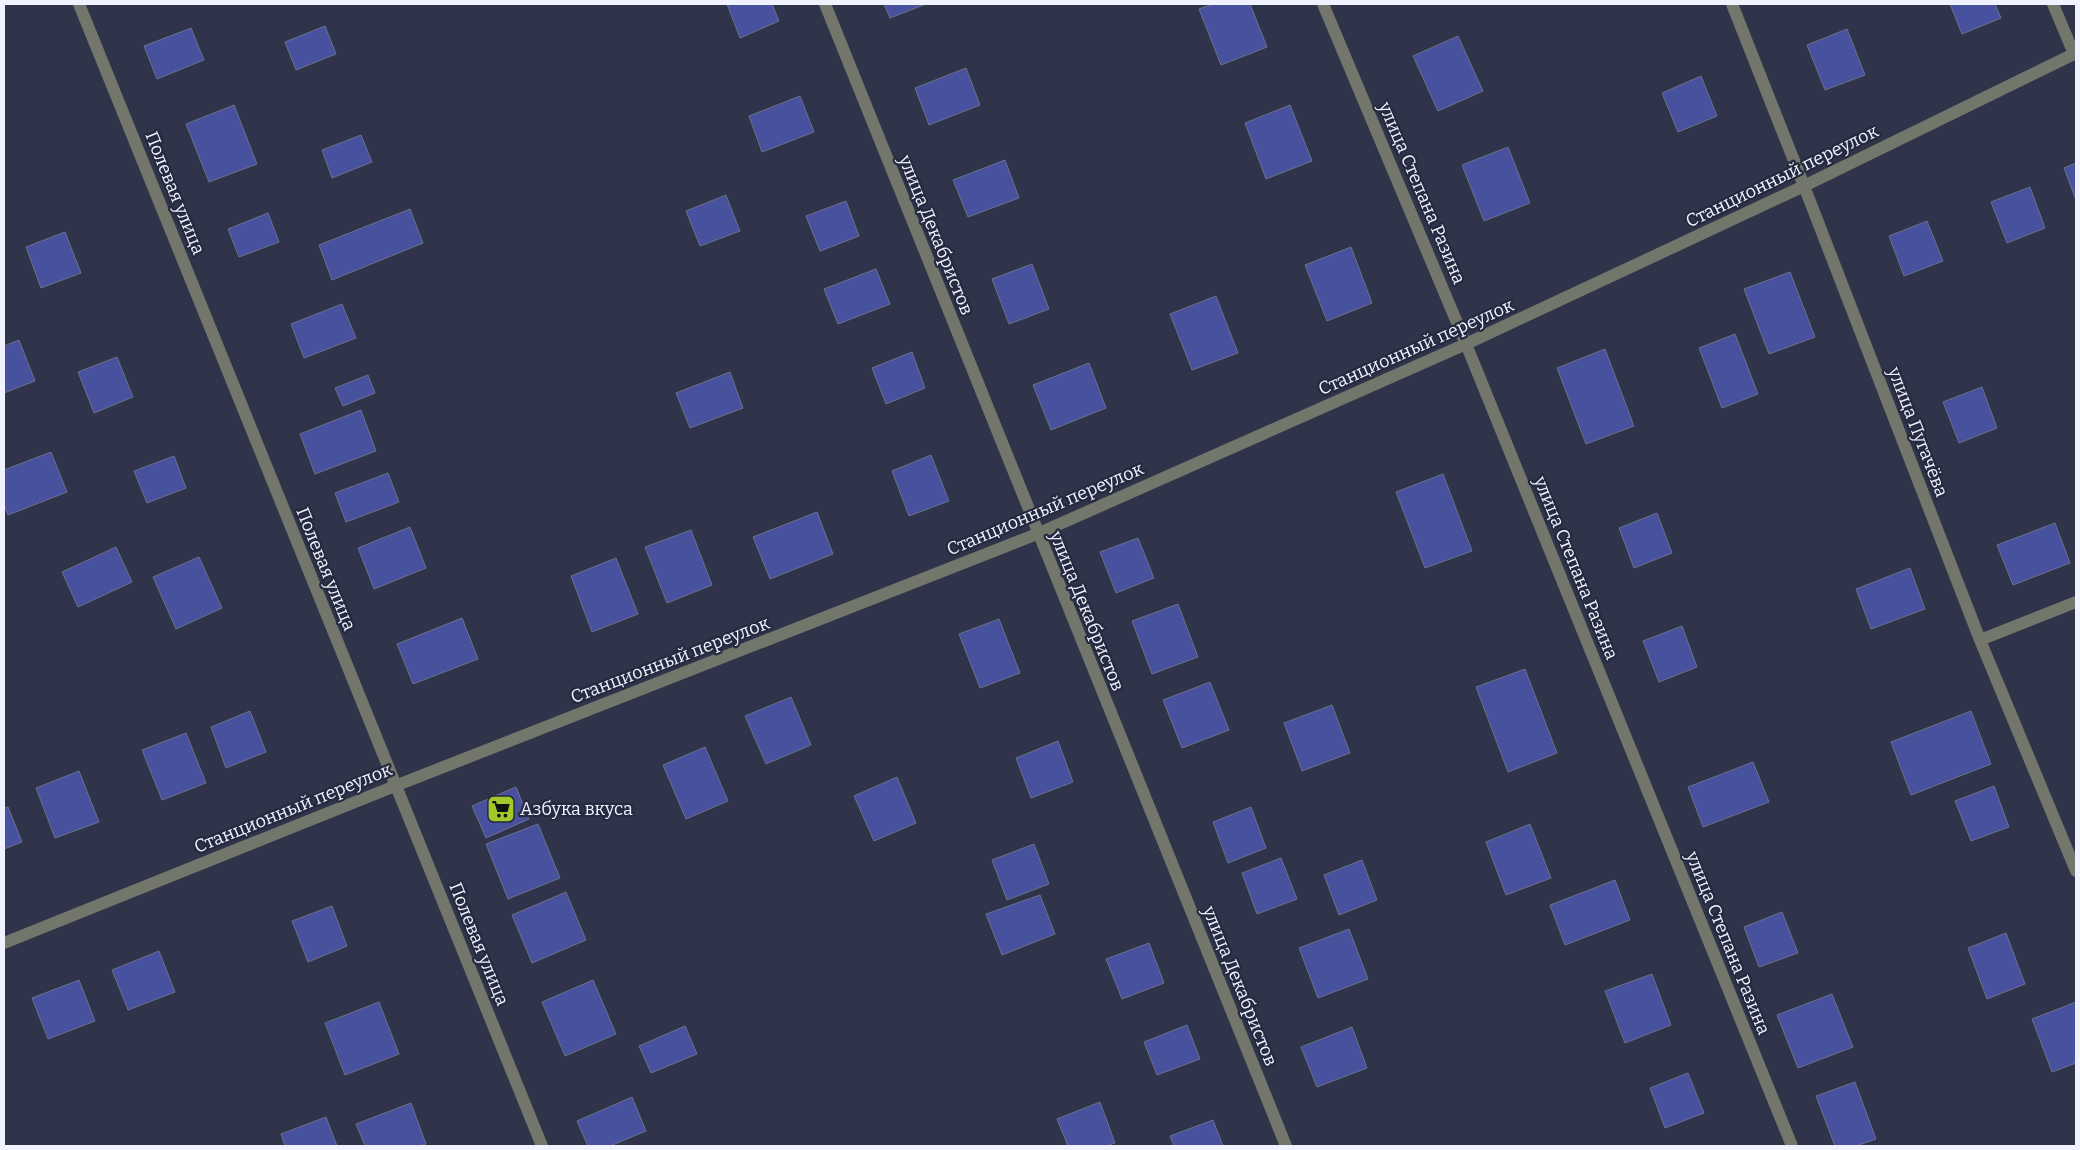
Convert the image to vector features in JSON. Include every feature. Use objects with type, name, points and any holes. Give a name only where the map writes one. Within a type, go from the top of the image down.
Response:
[{"type":"street","name":"Полевая улица","points":[[79,4],[542,1146]]},
{"type":"street","name":"улица Декабристов","points":[[825,4],[1037,534],[1286,1146]]},
{"type":"street","name":"улица Степана Разина","points":[[1323,4],[1466,344],[1792,1146]]},
{"type":"street","name":"улица Пугачёва","points":[[1732,4],[1980,640],[2076,871]]},
{"type":"street","points":[[2053,4],[2075,53]]},
{"type":"street","name":"Станционный переулок","points":[[4,943],[395,786],[1037,534],[1466,344],[1804,186],[2075,53]]},
{"type":"street","points":[[1980,640],[2076,602]]},
{"type":"building","points":[[727,4],[772,4],[779,21],[740,38]]},
{"type":"building","points":[[884,4],[926,4],[890,18]]},
{"type":"building","points":[[1213,4],[1250,4],[1267,47],[1221,65],[1199,9]]},
{"type":"building","points":[[1950,4],[1995,4],[2001,18],[1962,34]]},
{"type":"building","points":[[325,26],[336,54],[296,70],[285,42]]},
{"type":"building","points":[[191,28],[204,60],[157,79],[144,46]]},
{"type":"building","points":[[1847,29],[1865,75],[1825,90],[1807,45]]},
{"type":"building","points":[[1458,36],[1483,91],[1438,111],[1413,56]]},
{"type":"building","points":[[966,68],[980,105],[929,125],[915,88]]},
{"type":"building","points":[[1701,76],[1717,116],[1678,132],[1662,93]]},
{"type":"building","points":[[800,96],[814,132],[762,152],[749,116]]},
{"type":"building","points":[[234,105],[257,164],[209,182],[186,124]]},
{"type":"building","points":[[1290,105],[1312,161],[1266,179],[1245,123]]},
{"type":"building","points":[[361,135],[372,162],[332,178],[322,150]]},
{"type":"building","points":[[1508,147],[1530,203],[1484,221],[1462,165]]},
{"type":"building","points":[[1005,160],[1019,198],[968,217],[953,180]]},
{"type":"building","points":[[2076,163],[2076,200],[2064,168]]},
{"type":"building","points":[[2030,187],[2045,228],[2007,243],[1991,202]]},
{"type":"building","points":[[726,195],[740,231],[700,246],[686,211]]},
{"type":"building","points":[[846,201],[859,236],[820,251],[806,216]]},
{"type":"building","points":[[410,209],[423,243],[332,280],[319,245]]},
{"type":"building","points":[[268,213],[279,242],[239,257],[228,229]]},
{"type":"building","points":[[1927,221],[1943,261],[1904,276],[1889,236]]},
{"type":"building","points":[[65,232],[81,273],[41,288],[26,247]]},
{"type":"building","points":[[1351,247],[1372,303],[1327,321],[1305,265]]},
{"type":"building","points":[[1032,264],[1049,309],[1009,324],[992,279]]},
{"type":"building","points":[[876,269],[890,304],[838,324],[824,289]]},
{"type":"building","points":[[1790,272],[1815,337],[1769,354],[1744,289]]},
{"type":"building","points":[[1216,296],[1238,353],[1192,370],[1170,314]]},
{"type":"building","points":[[342,304],[356,338],[304,358],[291,324]]},
{"type":"building","points":[[1735,334],[1758,394],[1722,408],[1699,348]]},
{"type":"building","points":[[19,340],[35,381],[4,393],[4,346]]},
{"type":"building","points":[[1605,349],[1634,426],[1586,444],[1557,368]]},
{"type":"building","points":[[912,352],[925,388],[886,404],[872,368]]},
{"type":"building","points":[[117,357],[133,397],[94,413],[78,372]]},
{"type":"building","points":[[1089,363],[1106,408],[1051,430],[1033,385]]},
{"type":"building","points":[[730,372],[743,408],[690,428],[676,393]]},
{"type":"building","points":[[368,375],[375,393],[343,406],[335,388]]},
{"type":"building","points":[[1982,387],[1997,428],[1959,443],[1943,402]]},
{"type":"building","points":[[361,410],[376,451],[315,474],[300,434]]},
{"type":"building","points":[[51,452],[67,492],[8,515],[4,505],[4,470]]},
{"type":"building","points":[[931,455],[949,501],[909,516],[892,471]]},
{"type":"building","points":[[174,456],[186,488],[147,503],[134,471]]},
{"type":"building","points":[[388,473],[399,502],[346,522],[335,493]]},
{"type":"building","points":[[1443,474],[1472,551],[1425,568],[1396,492]]},
{"type":"building","points":[[817,512],[833,554],[770,579],[753,537]]},
{"type":"building","points":[[1657,513],[1672,553],[1634,568],[1619,528]]},
{"type":"building","points":[[2055,523],[2070,563],[2013,585],[1997,545]]},
{"type":"building","points":[[410,527],[426,568],[374,589],[358,548]]},
{"type":"building","points":[[691,530],[712,585],[667,603],[645,547]]},
{"type":"building","points":[[1138,538],[1154,578],[1116,593],[1100,552]]},
{"type":"building","points":[[116,547],[132,582],[78,607],[62,572]]},
{"type":"building","points":[[199,557],[222,608],[176,629],[153,577]]},
{"type":"building","points":[[616,558],[638,614],[592,632],[571,576]]},
{"type":"building","points":[[1910,568],[1925,609],[1871,629],[1856,589]]},
{"type":"building","points":[[1178,604],[1198,657],[1152,674],[1132,621]]},
{"type":"building","points":[[462,618],[478,659],[413,684],[397,644]]},
{"type":"building","points":[[999,619],[1020,673],[980,688],[959,634]]},
{"type":"building","points":[[1682,626],[1697,667],[1659,682],[1643,641]]},
{"type":"building","points":[[1525,669],[1557,753],[1508,772],[1476,687]]},
{"type":"building","points":[[1210,682],[1229,730],[1182,748],[1163,700]]},
{"type":"building","points":[[791,697],[811,745],[766,764],[745,716]]},
{"type":"building","points":[[1332,705],[1350,753],[1302,771],[1284,723]]},
{"type":"building","points":[[250,711],[266,752],[226,768],[211,727]]},
{"type":"building","points":[[1971,711],[1991,764],[1911,795],[1891,742]]},
{"type":"building","points":[[186,733],[206,783],[162,800],[142,750]]},
{"type":"building","points":[[1058,741],[1073,782],[1031,798],[1016,758]]},
{"type":"building","points":[[705,747],[728,801],[686,819],[663,765]]},
{"type":"building","points":[[1753,762],[1769,802],[1703,827],[1688,787]]},
{"type":"building","points":[[79,771],[99,822],[55,838],[36,788]]},
{"type":"building","points":[[897,777],[916,823],[874,841],[854,796]]},
{"type":"building","points":[[1994,786],[2009,827],[1971,841],[1955,801]]},
{"type":"building","points":[[516,787],[529,819],[486,838],[472,806]]},
{"type":"building","points":[[8,807],[22,842],[4,849],[4,808]]},
{"type":"building","points":[[1251,807],[1266,848],[1228,863],[1213,822]]},
{"type":"building","points":[[538,824],[560,878],[508,899],[486,844]]},
{"type":"building","points":[[1530,824],[1551,878],[1506,895],[1486,842]]},
{"type":"building","points":[[1034,844],[1049,884],[1007,900],[992,860]]},
{"type":"building","points":[[1281,858],[1297,899],[1257,914],[1242,873]]},
{"type":"building","points":[[1362,860],[1377,900],[1339,915],[1324,875]]},
{"type":"building","points":[[1615,880],[1630,920],[1565,945],[1550,905]]},
{"type":"building","points":[[566,892],[586,940],[532,963],[512,915]]},
{"type":"building","points":[[1040,895],[1055,934],[1002,955],[986,914]]},
{"type":"building","points":[[332,906],[347,946],[308,962],[292,921]]},
{"type":"building","points":[[1782,912],[1798,953],[1759,967],[1744,927]]},
{"type":"building","points":[[1349,929],[1368,979],[1318,998],[1299,948]]},
{"type":"building","points":[[2006,933],[2025,984],[1987,999],[1968,948]]},
{"type":"building","points":[[1149,943],[1164,983],[1122,999],[1106,959]]},
{"type":"building","points":[[159,951],[175,992],[128,1010],[112,970]]},
{"type":"building","points":[[1652,974],[1671,1025],[1625,1043],[1605,991]]},
{"type":"building","points":[[79,980],[95,1021],[48,1039],[32,998]]},
{"type":"building","points":[[593,980],[616,1034],[565,1056],[542,1002]]},
{"type":"building","points":[[1832,994],[1853,1047],[1798,1068],[1777,1015]]},
{"type":"building","points":[[379,1002],[399,1054],[345,1075],[325,1023]]},
{"type":"building","points":[[2076,1002],[2076,1063],[2052,1072],[2032,1019]]},
{"type":"building","points":[[1187,1025],[1200,1059],[1157,1075],[1144,1042]]},
{"type":"building","points":[[685,1026],[697,1054],[651,1073],[639,1046]]},
{"type":"building","points":[[1352,1027],[1367,1068],[1317,1087],[1301,1047]]},
{"type":"building","points":[[1688,1073],[1704,1113],[1665,1128],[1650,1088]]},
{"type":"building","points":[[1855,1082],[1876,1139],[1856,1146],[1835,1146],[1816,1096]]},
{"type":"building","points":[[632,1097],[646,1131],[610,1146],[588,1146],[577,1121]]},
{"type":"building","points":[[1100,1102],[1115,1143],[1106,1146],[1068,1146],[1057,1119]]},
{"type":"building","points":[[411,1103],[426,1144],[419,1146],[365,1146],[356,1124]]},
{"type":"building","points":[[326,1117],[337,1146],[285,1146],[281,1134]]},
{"type":"building","points":[[1213,1120],[1223,1146],[1174,1146],[1170,1136]]},
{"type":"place","name":"Азбука вкуса","points":[[501,809]]}]
